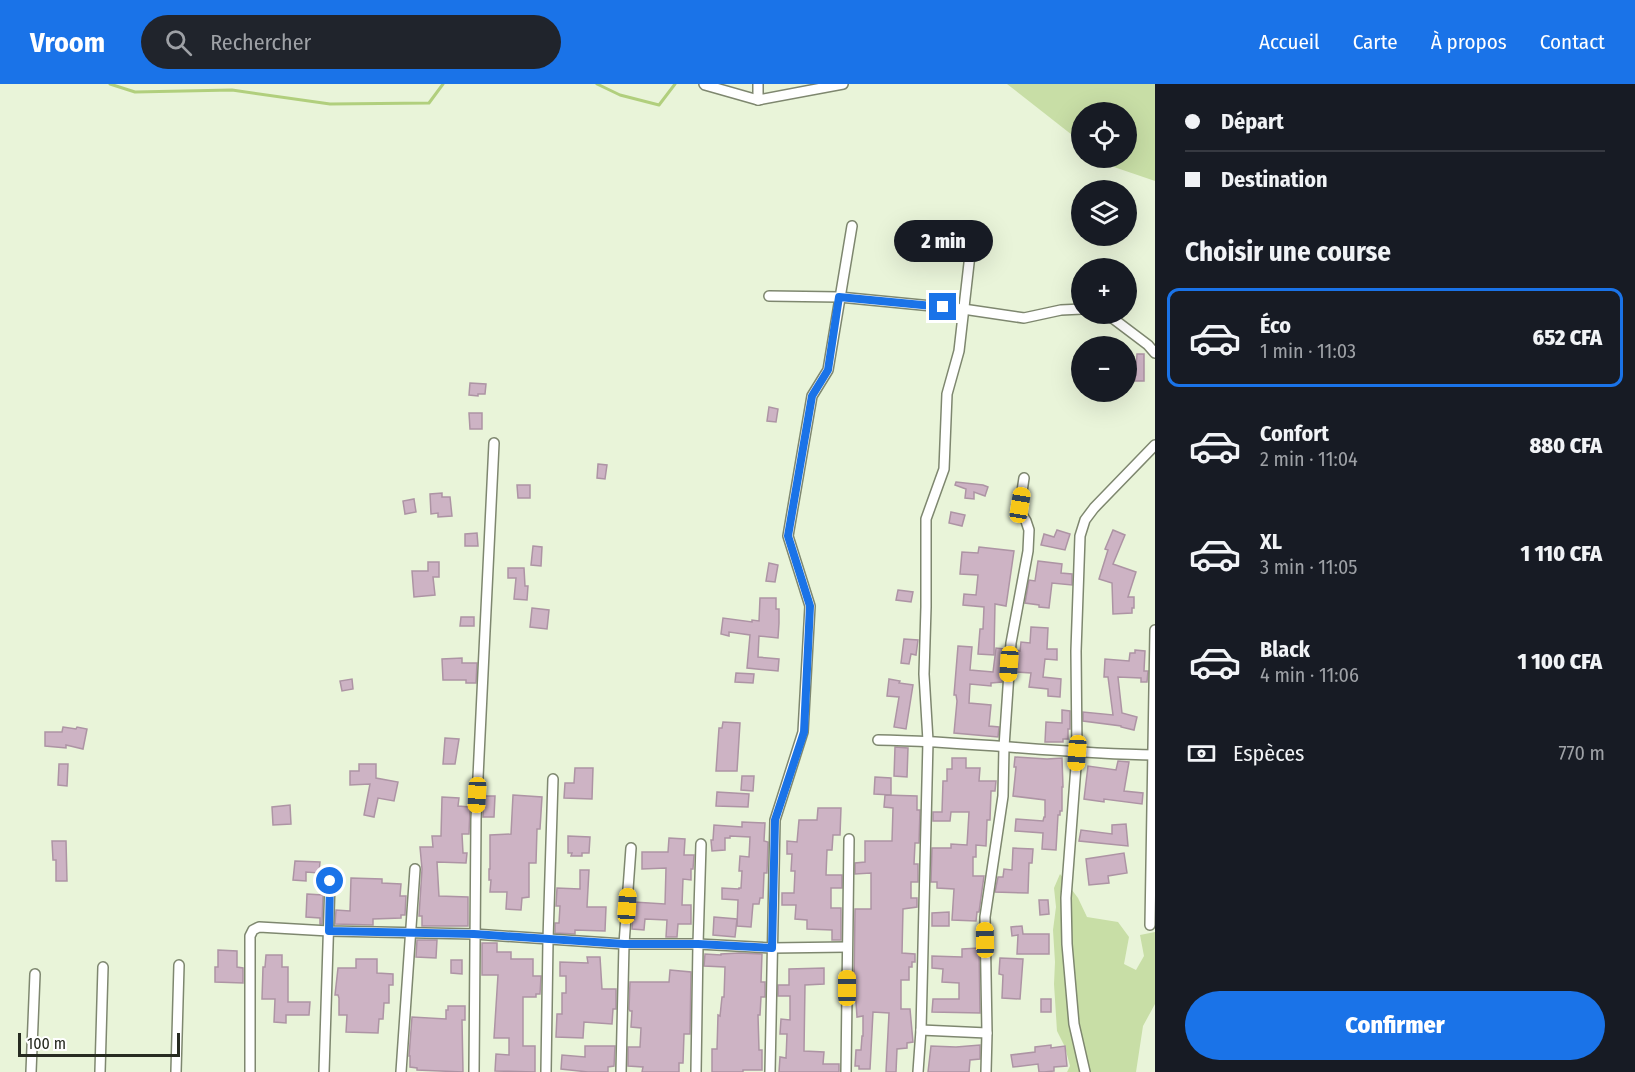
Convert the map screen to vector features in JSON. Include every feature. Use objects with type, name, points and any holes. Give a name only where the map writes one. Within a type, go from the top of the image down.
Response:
[{"type":"street","points":[[704,84],[758,100],[843,84]]},
{"type":"street","points":[[758,84],[758,100]]},
{"type":"street","points":[[770,1072],[775,820],[804,732],[810,606],[788,536],[812,396],[828,370],[852,226]]},
{"type":"street","points":[[918,1072],[928,741],[924,674],[927,607],[926,519],[944,469],[947,394],[959,351],[972,237]]},
{"type":"street","points":[[769,296],[839,297],[963,309],[1024,318],[1071,310]]},
{"type":"street","points":[[1120,324],[1155,353]]},
{"type":"street","points":[[474,1072],[476,819],[494,443]]},
{"type":"street","points":[[1085,1072],[1074,1024],[1067,944],[1066,898],[1077,753],[1076,651],[1080,536],[1085,520],[1094,508],[1155,445]]},
{"type":"street","points":[[986,1072],[985,917],[1003,796],[1011,643],[1028,551],[1029,530],[1020,505],[1024,478]]},
{"type":"street","points":[[1150,925],[1155,630]]},
{"type":"street","points":[[878,740],[928,741],[1077,753],[1154,755]]},
{"type":"street","points":[[546,1072],[553,779]]},
{"type":"street","points":[[846,1072],[849,839]]},
{"type":"street","points":[[696,1072],[701,844]]},
{"type":"street","points":[[621,1072],[624,944],[631,848]]},
{"type":"street","points":[[401,1072],[415,869]]},
{"type":"street","points":[[324,1072],[330,881]]},
{"type":"street","points":[[250,1072],[250,936],[252,930],[259,927],[474,934],[624,944],[698,944],[772,948],[847,947]]},
{"type":"street","points":[[176,1072],[179,965]]},
{"type":"street","points":[[100,1072],[102,967]]},
{"type":"street","points":[[31,1072],[35,974]]},
{"type":"street","points":[[921,1030],[987,1033]]},
{"type":"green space","points":[[1007,84],[1155,84],[1155,181],[1117,168],[1137,168],[1137,102],[1071,102],[1071,134]]},
{"type":"green space","points":[[1060,874],[1078,898],[1087,917],[1118,922],[1129,937],[1124,964],[1136,970],[1144,956],[1140,935],[1155,932],[1155,1004],[1143,1026],[1136,1072],[1067,1072],[1070,1066],[1065,1047],[1057,1031],[1054,984],[1053,930],[1056,907],[1054,888]]},
{"type":"building","points":[[1137,354],[1144,354],[1144,381],[1137,381]]},
{"type":"building","points":[[470,383],[486,384],[485,394],[469,395]]},
{"type":"building","points":[[769,407],[778,409],[776,422],[767,421]]},
{"type":"building","points":[[469,413],[482,413],[482,429],[470,429]]},
{"type":"building","points":[[598,464],[607,465],[605,479],[597,478]]},
{"type":"building","points":[[956,482],[988,487],[985,496],[974,492],[974,499],[965,498],[966,489],[955,485]]},
{"type":"building","points":[[517,485],[530,485],[530,498],[518,498]]},
{"type":"building","points":[[442,493],[442,497],[450,497],[452,516],[438,517],[438,513],[431,514],[430,494]]},
{"type":"building","points":[[414,499],[416,512],[405,514],[403,501]]},
{"type":"building","points":[[951,512],[965,515],[962,526],[949,523]]},
{"type":"building","points":[[1057,530],[1070,534],[1065,550],[1041,545],[1044,534],[1054,537]]},
{"type":"building","points":[[1113,530],[1125,535],[1113,564],[1136,572],[1128,597],[1134,597],[1132,613],[1113,614],[1112,583],[1099,579],[1108,550],[1105,549]]},
{"type":"building","points":[[477,533],[478,546],[465,546],[465,534]]},
{"type":"building","points":[[533,546],[542,547],[541,566],[531,565]]},
{"type":"building","points":[[979,547],[1014,551],[1006,606],[995,604],[994,655],[978,654],[984,607],[963,605],[964,594],[976,595],[978,575],[960,574],[962,552],[978,553]]},
{"type":"building","points":[[1038,561],[1062,564],[1061,573],[1072,574],[1072,585],[1052,583],[1049,608],[1025,603],[1029,580],[1035,581]]},
{"type":"building","points":[[428,562],[439,562],[439,577],[433,577],[435,595],[414,597],[412,571],[428,571]]},
{"type":"building","points":[[769,563],[778,565],[775,582],[766,581]]},
{"type":"building","points":[[508,568],[524,568],[525,586],[528,586],[527,600],[514,599],[516,578],[508,578]]},
{"type":"building","points":[[898,590],[913,592],[911,602],[896,600]]},
{"type":"building","points":[[760,598],[776,598],[779,623],[778,638],[759,636],[758,657],[779,659],[778,671],[747,668],[750,635],[729,632],[729,636],[721,634],[723,618],[759,621]]},
{"type":"building","points":[[532,608],[549,610],[547,629],[530,627]]},
{"type":"building","points":[[461,617],[474,617],[474,626],[460,626]]},
{"type":"building","points":[[1031,627],[1048,628],[1047,649],[1057,649],[1057,660],[1045,659],[1043,677],[1061,679],[1060,697],[1048,696],[1048,689],[1029,687],[1031,673],[1016,672],[1017,650],[1020,651],[1021,642],[1030,643]]},
{"type":"building","points":[[904,639],[918,640],[916,655],[911,654],[909,664],[901,663]]},
{"type":"building","points":[[958,646],[972,647],[970,670],[993,672],[996,648],[1004,649],[1002,682],[991,683],[991,686],[970,684],[969,703],[991,705],[989,726],[999,727],[998,737],[954,733]]},
{"type":"building","points":[[1135,650],[1145,651],[1144,671],[1148,671],[1147,682],[1141,682],[1141,678],[1118,677],[1122,713],[1137,717],[1134,730],[1083,721],[1083,712],[1113,715],[1108,677],[1104,677],[1105,659],[1129,661],[1130,653],[1135,653]]},
{"type":"building","points":[[462,658],[462,663],[477,663],[476,683],[466,683],[466,680],[443,680],[442,659]]},
{"type":"building","points":[[736,673],[754,674],[753,683],[735,682]]},
{"type":"building","points":[[352,679],[353,689],[342,691],[340,681]]},
{"type":"building","points":[[889,679],[913,685],[906,729],[894,727],[899,697],[887,696]]},
{"type":"building","points":[[1062,710],[1070,711],[1068,739],[1063,739],[1063,742],[1045,742],[1046,722],[1062,723]]},
{"type":"building","points":[[723,722],[740,723],[737,771],[716,771],[719,728],[722,728]]},
{"type":"building","points":[[63,727],[87,729],[83,749],[66,745],[66,748],[45,746],[45,732],[62,732]]},
{"type":"building","points":[[445,738],[459,739],[455,764],[443,764]]},
{"type":"building","points":[[895,747],[908,748],[907,777],[894,776]]},
{"type":"building","points":[[1015,757],[1062,758],[1062,811],[1058,815],[1056,850],[1042,849],[1043,833],[1015,831],[1016,819],[1043,821],[1045,800],[1013,796]]},
{"type":"building","points":[[952,758],[966,758],[966,768],[980,768],[979,781],[996,781],[995,791],[991,791],[986,846],[976,845],[976,857],[973,857],[973,876],[984,876],[976,921],[952,920],[954,889],[937,888],[937,882],[931,882],[932,848],[951,848],[951,844],[967,845],[969,812],[951,812],[950,821],[933,821],[933,812],[942,812],[943,781],[947,781],[947,769],[952,769]]},
{"type":"building","points":[[1118,761],[1129,762],[1124,791],[1143,793],[1142,804],[1084,799],[1088,766],[1116,770]]},
{"type":"building","points":[[59,764],[68,764],[67,786],[58,785]]},
{"type":"building","points":[[359,764],[376,764],[376,778],[398,782],[394,801],[378,798],[374,817],[364,815],[370,784],[350,785],[350,771],[359,771]]},
{"type":"building","points":[[575,768],[593,768],[592,799],[564,798],[565,783],[574,783]]},
{"type":"building","points":[[742,776],[754,776],[753,791],[741,790]]},
{"type":"building","points":[[875,777],[891,778],[891,795],[874,794]]},
{"type":"building","points":[[717,792],[749,794],[748,807],[716,806]]},
{"type":"building","points":[[513,795],[542,797],[540,829],[537,829],[536,863],[529,863],[529,897],[522,898],[521,910],[506,909],[507,892],[490,892],[491,880],[489,880],[490,835],[511,834]]},
{"type":"building","points":[[885,795],[917,796],[917,810],[920,810],[919,843],[915,843],[914,864],[918,864],[918,882],[911,882],[911,898],[917,898],[917,907],[903,909],[902,953],[915,954],[915,962],[912,962],[912,967],[909,967],[909,980],[901,980],[901,1009],[910,1009],[913,1042],[907,1043],[907,1048],[897,1049],[896,1072],[886,1072],[889,1013],[873,1012],[870,1069],[859,1069],[859,1066],[855,1066],[856,1050],[861,1050],[863,1016],[857,1017],[854,987],[855,909],[871,909],[871,873],[855,874],[855,863],[865,862],[865,841],[892,841],[893,808],[884,807]]},
{"type":"building","points":[[484,796],[495,796],[494,817],[483,817]]},
{"type":"building","points":[[442,797],[459,798],[458,806],[470,807],[469,834],[462,834],[463,853],[467,853],[466,863],[437,862],[439,896],[468,897],[468,926],[422,926],[422,916],[419,916],[422,869],[420,847],[433,847],[432,836],[441,836]]},
{"type":"building","points":[[290,805],[291,824],[273,825],[272,807]]},
{"type":"building","points":[[818,808],[841,808],[840,835],[833,835],[832,850],[827,850],[826,875],[842,875],[842,888],[831,888],[831,908],[841,908],[841,940],[832,940],[832,930],[807,929],[807,920],[795,919],[796,905],[782,905],[782,893],[794,893],[795,871],[791,871],[792,854],[787,854],[787,841],[797,842],[799,820],[817,820]]},
{"type":"building","points":[[742,822],[765,823],[764,841],[768,842],[763,898],[760,898],[759,904],[753,904],[751,927],[737,926],[738,900],[722,899],[722,888],[741,888],[740,856],[749,857],[750,837],[730,836],[730,838],[725,838],[725,850],[712,851],[711,840],[713,840],[714,825],[742,827]]},
{"type":"building","points":[[1126,824],[1128,846],[1079,841],[1081,830],[1112,834],[1112,825]]},
{"type":"building","points":[[568,836],[590,837],[589,853],[582,853],[582,856],[571,856],[572,853],[568,853]]},
{"type":"building","points":[[669,838],[685,839],[684,855],[694,855],[691,880],[683,879],[682,905],[691,905],[691,924],[678,924],[677,937],[666,937],[667,920],[645,919],[644,930],[632,929],[634,902],[665,904],[666,868],[642,869],[642,852],[668,852]]},
{"type":"building","points":[[52,841],[66,841],[67,881],[56,881],[56,860],[53,860]]},
{"type":"building","points":[[1013,848],[1033,849],[1032,863],[1029,863],[1028,893],[995,892],[998,877],[1003,877],[1004,869],[1012,870]]},
{"type":"building","points":[[1124,853],[1127,873],[1108,876],[1109,883],[1089,885],[1086,859]]},
{"type":"building","points":[[295,861],[320,862],[319,873],[306,872],[306,881],[293,880]]},
{"type":"building","points":[[580,870],[589,870],[587,907],[606,907],[605,931],[575,930],[575,934],[555,933],[555,923],[559,923],[560,906],[556,906],[557,888],[580,889]]},
{"type":"building","points":[[351,878],[382,879],[382,883],[401,884],[400,896],[406,896],[405,915],[401,915],[401,918],[373,919],[373,925],[335,924],[336,910],[350,911]]},
{"type":"building","points":[[307,894],[323,895],[322,924],[320,924],[320,918],[306,917]]},
{"type":"building","points":[[1039,900],[1048,900],[1049,914],[1040,915]]},
{"type":"building","points":[[949,912],[949,926],[932,926],[932,913]]},
{"type":"building","points":[[714,917],[737,919],[735,937],[713,935]]},
{"type":"building","points":[[1022,926],[1023,934],[1049,934],[1049,954],[1017,954],[1018,935],[1012,936],[1011,927]]},
{"type":"building","points":[[417,940],[437,940],[436,958],[416,957]]},
{"type":"building","points":[[482,943],[497,943],[497,952],[511,952],[511,959],[533,959],[533,976],[541,976],[540,994],[536,994],[536,997],[523,997],[523,1046],[535,1046],[535,1072],[495,1071],[496,1054],[509,1055],[509,1038],[494,1038],[498,975],[482,975]]},
{"type":"building","points":[[979,948],[980,1013],[932,1012],[933,999],[959,999],[959,983],[942,982],[943,969],[932,968],[932,956],[962,957],[962,949]]},
{"type":"building","points":[[218,950],[237,951],[237,967],[243,968],[243,983],[215,982]]},
{"type":"building","points":[[705,954],[762,954],[761,982],[765,982],[765,997],[761,997],[760,1015],[758,1015],[762,1070],[712,1072],[712,1049],[717,1049],[718,1015],[720,1016],[722,997],[724,997],[725,967],[704,966]]},
{"type":"building","points":[[266,955],[282,955],[282,967],[288,967],[288,1002],[310,1002],[309,1015],[286,1015],[286,1023],[274,1022],[275,999],[262,999],[263,967],[265,967]]},
{"type":"building","points":[[587,957],[600,957],[602,989],[616,989],[616,1009],[613,1009],[612,1024],[584,1022],[583,1038],[556,1037],[557,1014],[562,1014],[562,993],[566,993],[566,976],[560,976],[560,962],[588,963]]},
{"type":"building","points":[[1000,958],[1023,959],[1020,999],[1002,998],[1003,975],[999,974]]},
{"type":"building","points":[[356,959],[377,959],[377,973],[393,974],[393,985],[389,985],[389,1003],[384,1003],[383,1019],[379,1019],[378,1033],[346,1032],[347,1015],[339,1015],[339,998],[335,995],[338,968],[356,968]]},
{"type":"building","points":[[451,960],[462,960],[462,974],[451,973]]},
{"type":"building","points":[[824,968],[824,984],[805,985],[804,1051],[824,1052],[823,1064],[839,1064],[839,1072],[779,1072],[780,1057],[786,1058],[787,1034],[780,1034],[781,1019],[790,1020],[790,996],[778,996],[778,985],[789,985],[789,969]]},
{"type":"building","points":[[670,970],[691,972],[690,1034],[684,1034],[683,1063],[679,1063],[679,1072],[642,1072],[643,1067],[628,1066],[628,1047],[640,1047],[641,1028],[631,1027],[630,982],[669,982]]},
{"type":"building","points":[[1041,999],[1051,999],[1051,1012],[1041,1012]]},
{"type":"building","points":[[448,1006],[465,1006],[465,1020],[462,1020],[463,1072],[417,1070],[417,1068],[410,1067],[412,1017],[446,1019]]},
{"type":"building","points":[[980,1045],[980,1059],[970,1060],[969,1072],[928,1072],[931,1046]]},
{"type":"building","points":[[1051,1045],[1051,1048],[1065,1046],[1067,1066],[1054,1067],[1054,1071],[1044,1072],[1039,1072],[1038,1064],[1013,1067],[1011,1055],[1035,1052],[1035,1047]]},
{"type":"building","points":[[585,1046],[615,1046],[614,1066],[608,1067],[608,1072],[561,1069],[562,1055],[585,1057]]},
{"type":"waterway","points":[[110,84],[135,92],[232,90],[330,104],[429,103],[443,84]]},
{"type":"waterway","points":[[597,84],[620,95],[659,105],[675,84]]},
{"type":"route","points":[[330,881],[329,931],[474,934],[624,944],[698,944],[772,948],[775,820],[804,732],[810,606],[788,536],[812,396],[828,370],[839,297],[943,307]]}]
